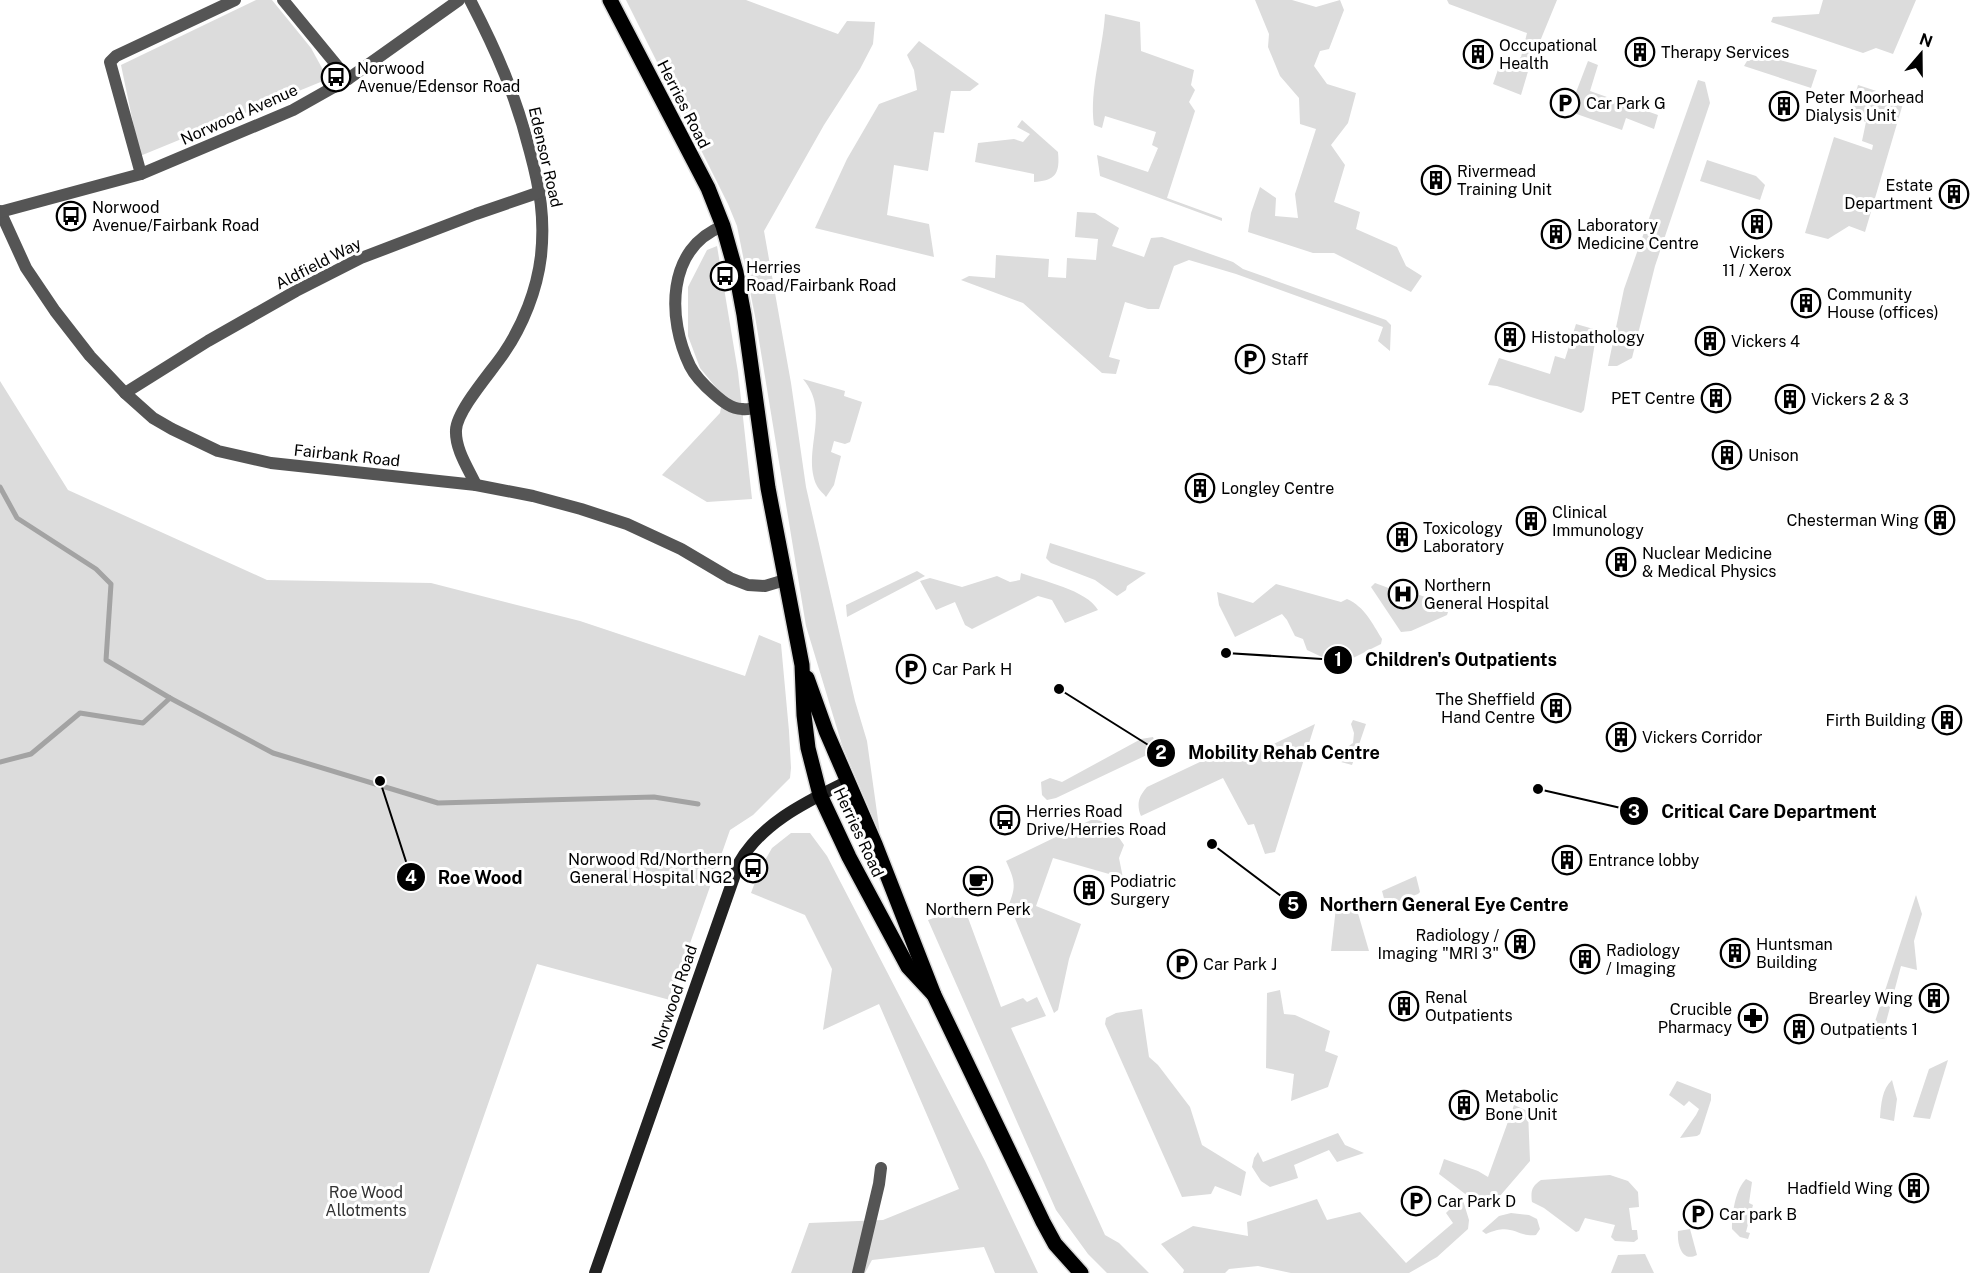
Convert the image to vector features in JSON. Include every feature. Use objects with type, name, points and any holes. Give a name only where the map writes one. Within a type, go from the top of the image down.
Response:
[{"type":"main road","name":"Herries Road","points":[[610,0],[708,189],[723,226],[740,294],[768,488],[802,665],[808,748],[820,795],[849,857],[908,967],[934,995]]},
{"type":"main road","name":"Herries Road","points":[[802,665],[934,995],[1043,1222],[1055,1244],[1080,1273]]},
{"type":"street","points":[[141,174],[110,62],[116,56],[235,0]]},
{"type":"street","points":[[283,0],[348,79]]},
{"type":"street","name":"Norwood Avenue","points":[[0,212],[141,174],[293,110],[348,79],[459,0]]},
{"type":"street","name":"Edensor Road","points":[[470,0],[508,79],[521,116],[540,192],[544,219],[541,258],[525,316],[505,352],[460,414],[456,428],[457,445],[476,485]]},
{"type":"street","name":"Aldfield Way","points":[[125,393],[208,341],[296,291],[361,258],[540,192]]},
{"type":"street","name":"Fairbank Road","points":[[0,212],[26,268],[55,311],[90,356],[125,393],[153,418],[218,451],[271,463],[476,485],[572,506],[627,524],[681,549],[730,578],[748,585],[765,586],[785,580]]},
{"type":"street","points":[[723,226],[700,237],[690,249],[675,293],[675,318],[691,368],[709,389],[725,404],[741,409],[756,408]]},
{"type":"street","name":"Norwood Road","points":[[595,1273],[739,863],[764,832],[780,818],[848,781]]},
{"type":"street","points":[[858,1273],[881,1168]]},
{"type":"green space","points":[[256,0],[272,0],[311,48],[328,79],[140,156],[121,65]]},
{"type":"green space","points":[[626,0],[746,0],[838,34],[847,21],[875,22],[873,44],[860,69],[824,125],[764,231],[791,383],[806,487],[855,701],[867,741],[880,834],[842,745],[806,626],[755,316],[737,226]]},
{"type":"green space","points":[[1255,0],[1292,0],[1316,7],[1340,0],[1344,10],[1329,49],[1320,51],[1314,66],[1327,84],[1356,93],[1348,123],[1331,145],[1345,165],[1334,202],[1360,212],[1356,229],[1397,247],[1406,266],[1422,276],[1411,292],[1334,253],[1313,253],[1248,232],[1251,213],[1260,187],[1276,198],[1275,216],[1298,218],[1295,194],[1316,129],[1300,124],[1299,98],[1280,76],[1268,47],[1269,34]]},
{"type":"green space","points":[[1447,0],[1557,0],[1529,68],[1521,95],[1493,84],[1501,61],[1514,63],[1521,57],[1527,33],[1449,4]]},
{"type":"green space","points":[[1823,0],[1916,0],[1893,54],[1876,48],[1863,53],[1771,22],[1773,17],[1819,14]]},
{"type":"green space","points":[[1105,14],[1140,22],[1141,51],[1194,70],[1191,85],[1195,90],[1189,102],[1195,111],[1167,198],[1222,218],[1222,221],[1100,176],[1097,155],[1148,172],[1158,148],[1152,145],[1156,132],[1105,116],[1102,128],[1094,125],[1093,98]]},
{"type":"green space","points":[[919,41],[979,84],[970,91],[951,91],[944,133],[934,132],[928,171],[894,165],[887,215],[929,224],[934,257],[815,228],[847,159],[879,104],[917,90],[914,70],[907,55]]},
{"type":"green space","points":[[1765,56],[1817,70],[1811,88],[1744,66],[1747,61]]},
{"type":"green space","points":[[1588,61],[1598,65],[1590,91],[1658,115],[1654,129],[1626,118],[1622,130],[1571,112],[1570,108]]},
{"type":"green space","points":[[1698,80],[1705,82],[1710,103],[1655,266],[1632,358],[1617,366],[1608,366],[1624,289]]},
{"type":"green space","points":[[1858,85],[1904,100],[1865,232],[1849,226],[1828,239],[1805,233],[1834,137],[1872,150],[1873,145],[1862,141],[1866,122],[1849,116]]},
{"type":"green space","points":[[1022,120],[1058,152],[1057,170],[1052,178],[1034,182],[1034,174],[975,162],[978,143],[1014,139],[1023,142],[1030,134],[1017,127]]},
{"type":"green space","points":[[1707,160],[1756,176],[1765,185],[1760,200],[1700,181]]},
{"type":"green space","points":[[1077,212],[1095,213],[1119,228],[1112,246],[1144,257],[1151,238],[1162,237],[1233,262],[1243,269],[1386,320],[1391,325],[1390,351],[1378,341],[1383,327],[1236,274],[1189,260],[1174,266],[1159,309],[1148,309],[1125,302],[1109,357],[1120,360],[1116,374],[1102,373],[1023,303],[961,280],[969,276],[995,278],[996,255],[1049,259],[1048,277],[1066,278],[1067,258],[1096,260],[1098,239],[1075,237]]},
{"type":"green space","points":[[717,246],[738,372],[752,499],[707,502],[662,475],[720,413],[723,396],[700,368],[688,336],[688,287],[707,250]]},
{"type":"green space","points":[[1576,324],[1597,330],[1584,410],[1581,413],[1488,385],[1499,358],[1550,374],[1555,356],[1565,359]]},
{"type":"green space","points":[[803,379],[845,391],[844,396],[862,402],[850,442],[845,444],[834,441],[831,452],[841,456],[834,485],[826,497],[817,486],[813,473],[815,405],[811,392]]},
{"type":"green space","name":"Roe Wood Allotments","points":[[0,381],[68,490],[267,580],[431,583],[580,621],[745,676],[759,635],[781,644],[789,731],[790,778],[753,815],[730,830],[670,1000],[537,964],[429,1273],[0,1273]]},
{"type":"green space","points":[[1050,543],[1146,573],[1117,596],[1095,580],[1051,563],[1046,558]]},
{"type":"green space","points":[[917,571],[925,576],[847,617],[846,605]]},
{"type":"green space","points":[[1021,573],[1074,592],[1092,603],[1098,610],[1065,623],[1052,600],[1038,596],[972,629],[965,625],[955,602],[936,610],[920,581],[930,578],[962,587],[997,576],[1010,582],[1020,580]]},
{"type":"green space","points":[[1375,583],[1394,590],[1399,602],[1413,593],[1441,602],[1447,606],[1447,615],[1411,631],[1401,632],[1371,587]]},
{"type":"green space","points":[[1276,584],[1341,602],[1347,599],[1353,602],[1371,621],[1382,639],[1381,644],[1339,665],[1307,650],[1303,639],[1295,636],[1282,614],[1235,637],[1219,605],[1217,592],[1253,603]]},
{"type":"green space","points":[[1353,720],[1366,724],[1352,765],[1341,762],[1346,748],[1353,743],[1354,733],[1351,724]]},
{"type":"green space","points":[[1315,724],[1275,852],[1265,854],[1254,824],[1248,825],[1223,778],[1141,816],[1139,800],[1147,787],[1238,744],[1245,758]]},
{"type":"green space","points":[[1153,737],[1156,745],[1151,753],[1056,798],[1047,800],[1042,795],[1041,782],[1050,778],[1062,782],[1141,739]]},
{"type":"green space","points":[[1093,819],[1109,823],[1124,845],[1119,858],[1123,878],[1053,858],[1036,906],[1081,924],[1069,959],[1058,1010],[1054,1013],[1009,904],[1014,882],[1006,861]]},
{"type":"green space","points":[[791,833],[810,833],[827,856],[985,1161],[1038,1273],[995,1273],[984,1247],[872,1260],[865,1273],[791,1273],[809,1223],[883,1220],[959,1189],[879,1004],[823,1030],[832,969],[805,915],[751,893],[760,869],[772,848]]},
{"type":"green space","points":[[1416,876],[1420,892],[1418,894],[1386,906],[1382,891]]},
{"type":"green space","points":[[1916,895],[1922,914],[1914,941],[1917,970],[1901,966],[1885,1026],[1895,1029],[1894,1035],[1883,1039],[1870,1037]]},
{"type":"green space","points":[[1337,899],[1355,903],[1369,951],[1331,951]]},
{"type":"green space","points":[[964,907],[1001,1007],[1023,998],[1027,1002],[1037,997],[1046,1016],[1011,1028],[1105,1235],[1119,1243],[1149,1273],[1107,1273],[1088,1254],[1056,1210],[928,920]]},
{"type":"green space","points":[[1280,990],[1284,1014],[1295,1015],[1330,1031],[1325,1051],[1338,1056],[1328,1087],[1291,1101],[1294,1074],[1266,1068],[1267,993]]},
{"type":"green space","points":[[1142,1009],[1149,1057],[1158,1065],[1190,1107],[1202,1145],[1246,1172],[1241,1196],[1215,1186],[1211,1194],[1182,1197],[1105,1024],[1106,1018],[1116,1013]]},
{"type":"green space","points":[[1948,1060],[1930,1119],[1913,1117],[1929,1069]]},
{"type":"green space","points":[[1892,1080],[1897,1099],[1894,1121],[1880,1118],[1884,1092]]},
{"type":"green space","points":[[1677,1081],[1711,1094],[1700,1134],[1697,1136],[1680,1138],[1699,1109],[1689,1101],[1684,1106],[1669,1095]]},
{"type":"green space","points":[[1514,1105],[1528,1111],[1530,1161],[1490,1207],[1481,1206],[1439,1174],[1444,1159],[1488,1177]]},
{"type":"green space","points":[[1338,1133],[1345,1145],[1364,1153],[1337,1162],[1329,1150],[1294,1165],[1298,1178],[1270,1187],[1261,1181],[1252,1167],[1258,1152],[1263,1162]]},
{"type":"green space","points":[[1610,1175],[1628,1181],[1638,1192],[1639,1207],[1629,1208],[1632,1230],[1637,1230],[1638,1239],[1634,1242],[1615,1241],[1611,1237],[1615,1225],[1585,1218],[1579,1231],[1576,1232],[1544,1208],[1532,1202],[1532,1190],[1541,1180]]},
{"type":"green space","points":[[1746,1179],[1752,1182],[1749,1203],[1753,1205],[1746,1232],[1750,1233],[1748,1239],[1740,1237],[1732,1229],[1737,1196]]},
{"type":"green space","points":[[1462,1197],[1469,1220],[1468,1229],[1437,1257],[1409,1273],[1291,1273],[1258,1266],[1229,1269],[1225,1273],[1183,1273],[1184,1270],[1161,1244],[1193,1226],[1248,1236],[1247,1222],[1317,1199],[1327,1220],[1360,1212],[1406,1263],[1453,1223],[1446,1213]]},
{"type":"green space","points":[[1511,1213],[1529,1215],[1537,1219],[1540,1229],[1536,1235],[1502,1229],[1486,1234],[1482,1231],[1499,1216]]},
{"type":"green space","points":[[1690,1229],[1697,1255],[1692,1257],[1687,1256],[1681,1250],[1678,1236],[1678,1231]]},
{"type":"green space","points":[[1645,1254],[1654,1273],[1611,1273],[1618,1255]]},
{"type":"waterway","points":[[0,487],[17,518],[96,569],[111,584],[106,660],[170,698],[273,753],[438,803],[654,797],[698,804]]},
{"type":"waterway","points":[[0,762],[31,754],[80,713],[143,723],[170,698]]},
{"type":"place","name":"Therapy Services","points":[[1640,52]]},
{"type":"place","name":"Occupational Health","points":[[1478,54]]},
{"type":"place","name":"Norwood Avenue/Edensor Road","points":[[336,77]]},
{"type":"place","name":"Car Park G","points":[[1565,103]]},
{"type":"place","name":"Peter Moorhead Dialysis Unit","points":[[1784,106]]},
{"type":"place","name":"Rivermead Training Unit","points":[[1436,180]]},
{"type":"place","name":"Estate Department","points":[[1954,194]]},
{"type":"place","name":"Norwood Avenue/Fairbank Road","points":[[71,216]]},
{"type":"place","name":"Vickers 11 / Xerox","points":[[1757,224]]},
{"type":"place","name":"Laboratory Medicine Centre","points":[[1556,234]]},
{"type":"place","name":"Herries Road/Fairbank Road","points":[[725,276]]},
{"type":"place","name":"Community House (offices)","points":[[1806,303]]},
{"type":"place","name":"Histopathology","points":[[1510,337]]},
{"type":"place","name":"Vickers 4","points":[[1710,341]]},
{"type":"place","name":"Staff","points":[[1250,359]]},
{"type":"place","name":"PET Centre","points":[[1716,398]]},
{"type":"place","name":"Vickers 2 & 3","points":[[1790,399]]},
{"type":"place","name":"Unison","points":[[1727,455]]},
{"type":"place","name":"Longley Centre","points":[[1200,488]]},
{"type":"place","name":"Chesterman Wing","points":[[1940,520]]},
{"type":"place","name":"Clinical Immunology","points":[[1531,521]]},
{"type":"place","name":"Toxicology Laboratory","points":[[1402,537]]},
{"type":"place","name":"Nuclear Medicine & Medical Physics","points":[[1621,562]]},
{"type":"place","name":"Northern General Hospital","points":[[1403,594]]},
{"type":"place","name":"Children's Outpatients","points":[[1226,653]]},
{"type":"place","name":"Car Park H","points":[[911,669]]},
{"type":"place","name":"Mobility Rehab Centre","points":[[1059,689]]},
{"type":"place","name":"The Sheffield Hand Centre","points":[[1556,708]]},
{"type":"place","name":"Firth Building","points":[[1947,720]]},
{"type":"place","name":"Vickers Corridor","points":[[1621,737]]},
{"type":"place","name":"Roe Wood","points":[[380,781]]},
{"type":"place","name":"Critical Care Department","points":[[1538,789]]},
{"type":"place","name":"Herries Road Drive/Herries Road","points":[[1005,820]]},
{"type":"place","name":"Northern General Eye Centre","points":[[1212,844]]},
{"type":"place","name":"Entrance lobby","points":[[1567,860]]},
{"type":"place","name":"Norwood Rd/Northern General Hospital NG2","points":[[753,868]]},
{"type":"place","name":"Northern Perk","points":[[978,881]]},
{"type":"place","name":"Podiatric Surgery","points":[[1089,890]]},
{"type":"place","name":"Radiology / Imaging \"MRI 3\"","points":[[1520,944]]},
{"type":"place","name":"Huntsman Building","points":[[1735,953]]},
{"type":"place","name":"Radiology / Imaging","points":[[1585,959]]},
{"type":"place","name":"Car Park J","points":[[1182,964]]},
{"type":"place","name":"Brearley Wing","points":[[1934,998]]},
{"type":"place","name":"Renal Outpatients","points":[[1404,1006]]},
{"type":"place","name":"Crucible Pharmacy","points":[[1753,1018]]},
{"type":"place","name":"Outpatients 1","points":[[1799,1029]]},
{"type":"place","name":"Metabolic Bone Unit","points":[[1464,1105]]},
{"type":"place","name":"Hadfield Wing","points":[[1914,1188]]},
{"type":"place","name":"Car Park D","points":[[1416,1201]]},
{"type":"place","name":"Car park B","points":[[1698,1214]]}]
